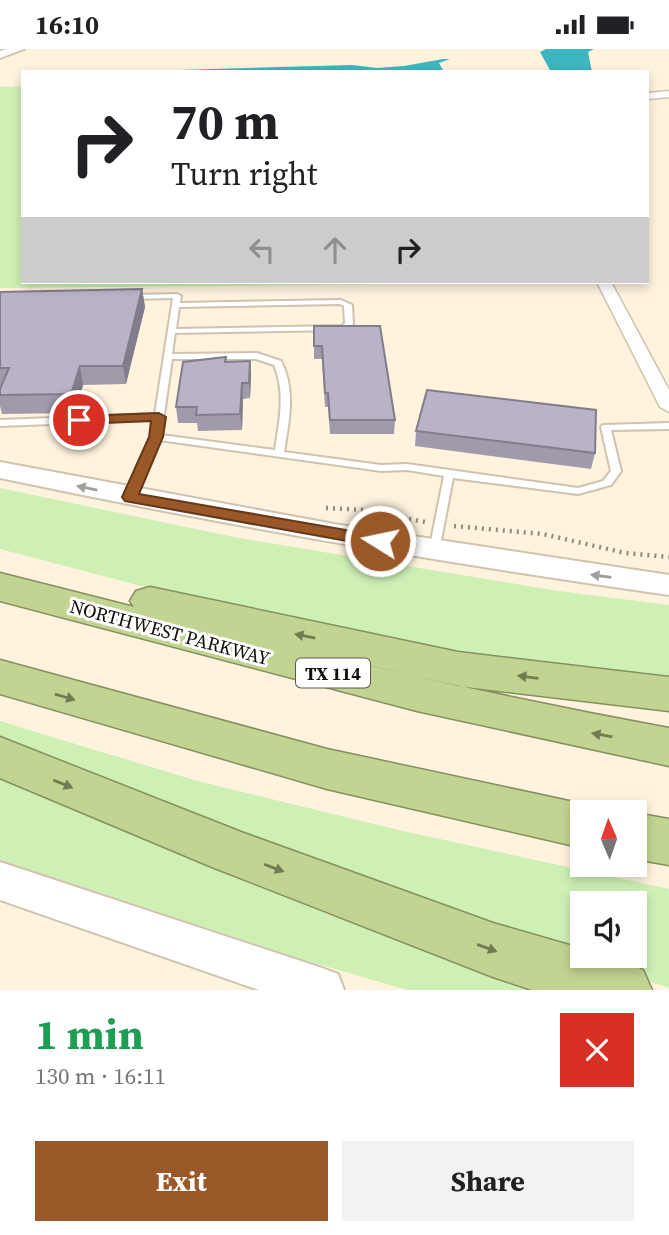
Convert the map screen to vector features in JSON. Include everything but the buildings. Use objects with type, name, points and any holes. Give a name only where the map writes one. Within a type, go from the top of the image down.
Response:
[{"type":"highway","points":[[0,586],[65,579],[187,610],[458,669],[669,694]]},
{"type":"highway","name":"NORTHWEST PARKWAY","points":[[0,586],[289,663],[572,729],[669,747]]},
{"type":"highway","points":[[0,677],[327,769],[570,823]]},
{"type":"highway","points":[[0,757],[230,851],[492,950],[623,990]]},
{"type":"highway","points":[[648,838],[669,842]]},
{"type":"main road","points":[[0,470],[130,497],[436,537],[669,585]]},
{"type":"main road","points":[[0,881],[322,990]]},
{"type":"street","points":[[0,55],[18,49]]},
{"type":"street","points":[[649,96],[669,94]]},
{"type":"street","points":[[605,284],[669,407]]},
{"type":"lane","points":[[123,297],[177,296],[156,437],[130,497]]},
{"type":"lane","points":[[172,331],[344,328],[349,324],[348,305],[341,302],[176,305]]},
{"type":"lane","points":[[168,357],[257,356],[278,363],[285,376],[279,454]]},
{"type":"lane","points":[[0,423],[159,417]]},
{"type":"lane","points":[[156,437],[578,491],[607,483],[616,471],[606,427],[669,426]]},
{"type":"lane","points":[[436,537],[449,474]]},
{"type":"path","points":[[318,508],[364,510],[436,537],[543,534],[625,553],[669,557]]},
{"type":"green space","points":[[21,86],[21,284],[391,284],[0,288],[0,87]]},
{"type":"green space","points":[[0,488],[239,538],[559,591],[669,605],[669,682],[401,645],[206,603],[0,549]]},
{"type":"green space","points":[[0,721],[194,780],[403,831],[570,867],[570,877],[614,877],[669,889],[669,988],[608,968],[647,968],[647,891],[570,891],[570,955],[371,890],[0,741]]},
{"type":"green space","points":[[0,775],[327,914],[556,990],[407,990],[304,960],[0,860]]},
{"type":"water","points":[[546,49],[594,49],[588,52],[592,70],[550,70],[540,52]]},
{"type":"water","points":[[450,59],[439,63],[443,70],[181,70],[352,65],[377,68]]},
{"type":"route","points":[[79,420],[159,417],[156,437],[130,497],[380,541]]}]
